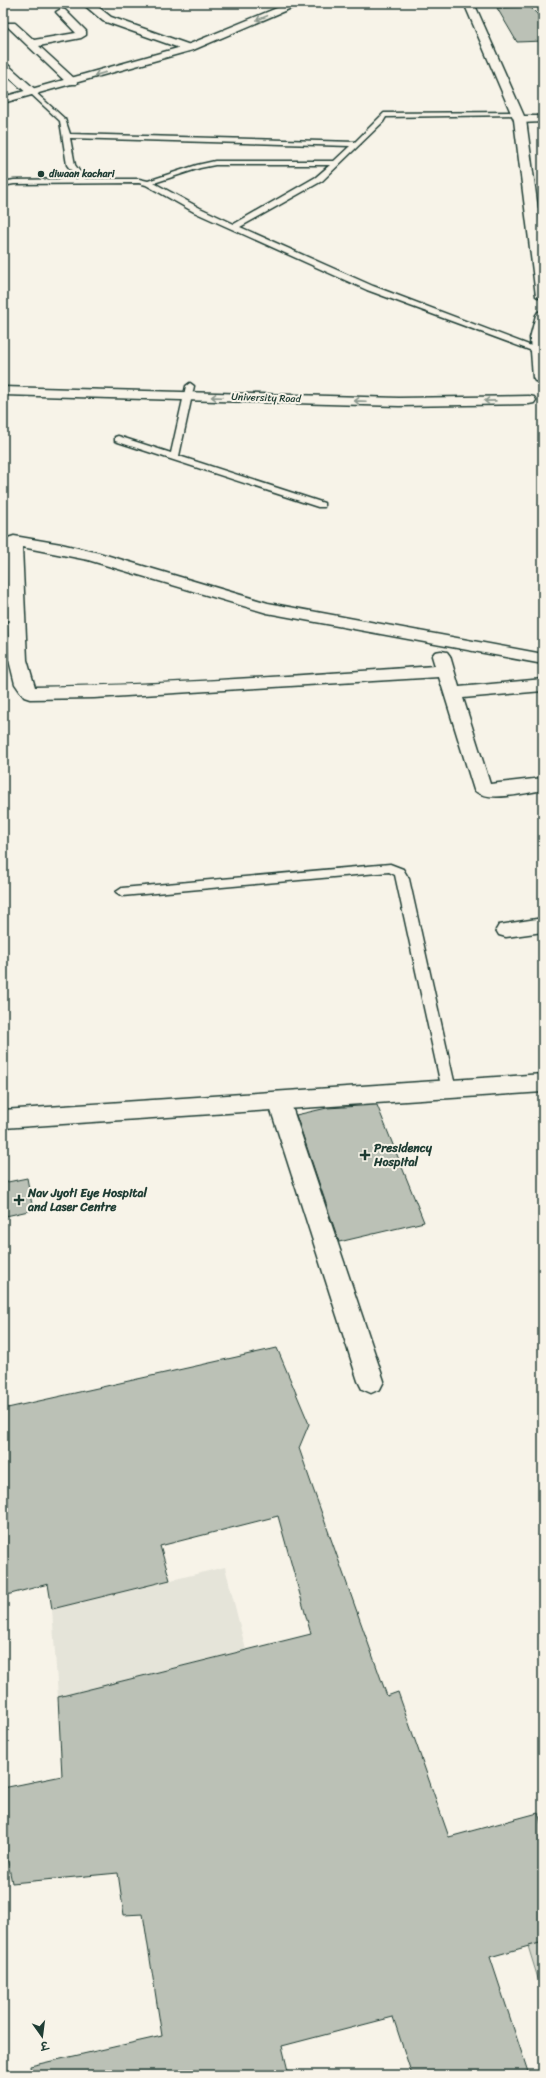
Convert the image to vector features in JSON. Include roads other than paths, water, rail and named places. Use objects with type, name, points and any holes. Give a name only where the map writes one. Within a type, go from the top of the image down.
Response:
[{"type":"street","points":[[87,3],[107,19],[189,48]]},
{"type":"street","points":[[3,89],[64,75],[177,44],[276,3]]},
{"type":"street","points":[[3,100],[33,93],[189,48],[298,3]]},
{"type":"street","points":[[469,3],[519,116],[543,296]]},
{"type":"street","points":[[31,44],[81,35],[82,33],[61,12]]},
{"type":"street","points":[[11,25],[72,82]]},
{"type":"street","points":[[3,66],[33,93]]},
{"type":"street","points":[[519,116],[543,119]]},
{"type":"street","points":[[543,315],[536,332],[542,378],[532,381],[526,385],[526,395],[543,406]]},
{"type":"street","name":"University Road","points":[[3,381],[399,402],[526,395]]},
{"type":"street","name":"University Road","points":[[3,391],[189,391]]},
{"type":"street","points":[[444,671],[263,683],[30,693],[24,684],[10,634],[14,541],[80,553],[222,597],[268,608],[543,659]]},
{"type":"street","points":[[436,640],[444,671],[454,693],[481,786],[485,790],[490,791],[543,784]]},
{"type":"street","points":[[454,693],[543,685]]},
{"type":"street","points":[[506,930],[543,925]]},
{"type":"street","points":[[3,1119],[543,1083]]},
{"type":"street","points":[[279,1100],[371,1381]]},
{"type":"lane","points":[[33,93],[62,120],[67,136],[72,165],[83,181]]},
{"type":"lane","points":[[234,227],[319,179],[381,121],[384,115],[519,116]]},
{"type":"lane","points":[[67,136],[356,144]]},
{"type":"lane","points":[[148,183],[198,166],[220,163],[336,163]]},
{"type":"lane","points":[[3,184],[14,182],[129,180],[148,183],[197,210],[370,288],[538,350]]},
{"type":"lane","points":[[174,458],[189,391]]},
{"type":"lane","points":[[118,439],[321,505]]},
{"type":"lane","points":[[122,892],[390,868],[399,872],[403,879],[449,1090]]},
{"type":"place","name":"diwaan kachari","points":[[41,174]]},
{"type":"place","name":"Presidency Hospital","points":[[365,1155]]},
{"type":"place","name":"Nav Jyoti Eye Hospital and Laser Centre","points":[[19,1200]]}]
